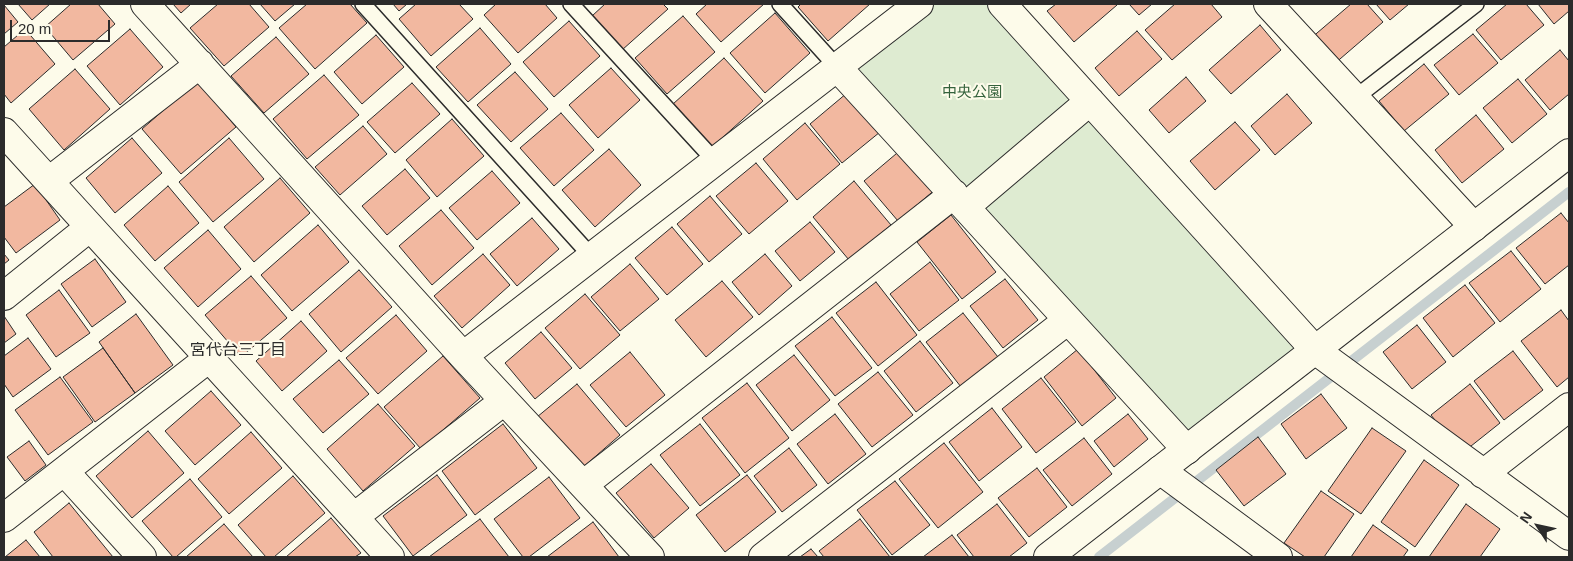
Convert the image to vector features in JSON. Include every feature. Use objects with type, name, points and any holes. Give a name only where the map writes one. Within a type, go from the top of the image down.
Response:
[{"type":"street","points":[[145,4],[504,401],[650,557]]},
{"type":"street","points":[[463,356],[919,4]]},
{"type":"street","points":[[1002,4],[1315,350],[1569,536]]},
{"type":"street","points":[[1268,4],[1474,227]]},
{"type":"street","points":[[49,181],[200,64]]},
{"type":"street","points":[[837,67],[1187,450]]},
{"type":"street","points":[[582,485],[1090,101]]},
{"type":"street","points":[[4,132],[390,557]]},
{"type":"street","points":[[1048,557],[1569,153]]},
{"type":"street","points":[[4,296],[90,227]]},
{"type":"street","points":[[763,557],[1068,320]]},
{"type":"street","points":[[4,518],[209,358]]},
{"type":"street","points":[[354,517],[504,401]]},
{"type":"street","points":[[1483,474],[1569,407]]},
{"type":"street","points":[[1160,470],[1278,557]]},
{"type":"street","points":[[64,471],[142,557]]},
{"type":"lane","points":[[362,4],[592,257]]},
{"type":"lane","points":[[571,4],[715,161]]},
{"type":"lane","points":[[780,4],[837,67]]},
{"type":"lane","points":[[1355,98],[1476,4]]},
{"type":"green space","name":"中央公園","points":[[919,4],[1002,4],[1315,350],[1187,450],[837,67]]},
{"type":"building","points":[[18,4],[50,4],[32,20]]},
{"type":"building","points":[[71,4],[98,4],[115,24],[73,60],[45,27]]},
{"type":"building","points":[[173,4],[191,4],[181,13]]},
{"type":"building","points":[[218,4],[249,4],[269,27],[224,66],[190,28]]},
{"type":"building","points":[[260,4],[295,4],[275,21]]},
{"type":"building","points":[[307,4],[350,4],[367,23],[315,69],[279,28]]},
{"type":"building","points":[[393,4],[407,4],[399,11]]},
{"type":"building","points":[[416,4],[459,4],[473,19],[431,56],[399,19]]},
{"type":"building","points":[[496,4],[545,4],[557,18],[518,53],[484,15]]},
{"type":"building","points":[[605,4],[663,4],[668,9],[622,50],[592,16]]},
{"type":"building","points":[[707,4],[764,4],[721,42],[696,14]]},
{"type":"building","points":[[801,4],[870,4],[828,41],[798,7]]},
{"type":"building","points":[[1056,4],[1117,5],[1074,42],[1047,11]]},
{"type":"building","points":[[1129,4],[1152,4],[1139,15]]},
{"type":"building","points":[[1175,4],[1211,4],[1222,17],[1172,60],[1145,30]]},
{"type":"building","points":[[1351,4],[1367,4],[1383,22],[1333,65],[1310,39]]},
{"type":"building","points":[[1376,4],[1409,4],[1390,20]]},
{"type":"building","points":[[1507,4],[1526,4],[1544,25],[1501,60],[1476,30]]},
{"type":"building","points":[[1538,4],[1569,4],[1569,11],[1554,24]]},
{"type":"building","points":[[4,5],[18,22],[4,34]]},
{"type":"building","points":[[775,13],[810,53],[765,93],[730,53]]},
{"type":"building","points":[[683,16],[715,52],[667,94],[635,58]]},
{"type":"building","points":[[569,21],[600,56],[554,97],[523,62]]},
{"type":"building","points":[[1260,25],[1281,50],[1231,94],[1209,70]]},
{"type":"building","points":[[480,28],[511,64],[468,102],[436,67]]},
{"type":"building","points":[[25,29],[55,64],[11,103],[4,94],[4,47]]},
{"type":"building","points":[[130,29],[163,67],[120,105],[87,66]]},
{"type":"building","points":[[1137,31],[1162,59],[1119,96],[1095,68]]},
{"type":"building","points":[[1473,34],[1498,63],[1459,95],[1434,65]]},
{"type":"building","points":[[376,35],[404,67],[362,104],[334,72]]},
{"type":"building","points":[[276,37],[309,74],[264,113],[231,76]]},
{"type":"building","points":[[1560,50],[1569,61],[1569,94],[1550,110],[1525,80]]},
{"type":"building","points":[[724,58],[763,101],[711,148],[673,104]]},
{"type":"building","points":[[1424,64],[1449,94],[1404,131],[1379,101]]},
{"type":"building","points":[[611,68],[640,100],[598,138],[569,105]]},
{"type":"building","points":[[75,69],[110,109],[64,150],[29,109]]},
{"type":"building","points":[[515,72],[548,109],[511,142],[477,105]]},
{"type":"building","points":[[324,75],[359,115],[307,159],[273,119]]},
{"type":"building","points":[[1186,77],[1206,101],[1169,133],[1149,110]]},
{"type":"building","points":[[1518,79],[1547,114],[1512,143],[1483,108]]},
{"type":"building","points":[[197,81],[236,127],[181,174],[142,129]]},
{"type":"building","points":[[412,83],[440,114],[395,153],[367,122]]},
{"type":"building","points":[[847,93],[880,132],[842,163],[810,124]]},
{"type":"building","points":[[1287,94],[1312,123],[1275,155],[1251,126]]},
{"type":"building","points":[[561,113],[594,150],[554,186],[520,148]]},
{"type":"building","points":[[1476,115],[1504,149],[1462,183],[1435,150]]},
{"type":"building","points":[[452,119],[484,156],[437,197],[406,160]]},
{"type":"building","points":[[1235,122],[1260,150],[1215,190],[1190,161]]},
{"type":"building","points":[[805,123],[840,164],[797,200],[763,159]]},
{"type":"building","points":[[363,126],[387,154],[340,195],[315,167]]},
{"type":"building","points":[[132,138],[162,173],[115,213],[86,178]]},
{"type":"building","points":[[229,138],[264,179],[213,222],[179,182]]},
{"type":"building","points":[[903,148],[937,188],[898,221],[864,181]]},
{"type":"building","points":[[609,149],[641,185],[595,227],[562,190]]},
{"type":"building","points":[[756,163],[788,201],[749,234],[716,196]]},
{"type":"building","points":[[405,169],[430,198],[387,235],[362,206]]},
{"type":"building","points":[[492,171],[520,203],[477,240],[449,208]]},
{"type":"building","points":[[280,178],[310,213],[254,262],[224,227]]},
{"type":"building","points":[[854,181],[891,225],[849,260],[813,217]]},
{"type":"building","points":[[35,184],[60,220],[16,253],[4,237],[4,207]]},
{"type":"building","points":[[168,186],[199,223],[155,261],[124,225]]},
{"type":"building","points":[[710,196],[742,234],[709,262],[677,224]]},
{"type":"building","points":[[441,210],[474,248],[432,285],[399,246]]},
{"type":"building","points":[[1561,213],[1569,223],[1569,265],[1545,284],[1516,248]]},
{"type":"building","points":[[951,215],[996,272],[962,299],[917,242]]},
{"type":"building","points":[[532,218],[559,249],[517,286],[490,254]]},
{"type":"building","points":[[810,222],[835,252],[800,281],[775,251]]},
{"type":"building","points":[[318,225],[349,262],[292,311],[261,275]]},
{"type":"building","points":[[672,227],[703,264],[667,295],[635,258]]},
{"type":"building","points":[[208,230],[241,269],[198,307],[164,268]]},
{"type":"building","points":[[1511,251],[1541,289],[1500,322],[1469,283]]},
{"type":"building","points":[[4,254],[9,260],[4,264]]},
{"type":"building","points":[[483,254],[510,285],[462,328],[434,296]]},
{"type":"building","points":[[765,254],[792,286],[759,315],[732,282]]},
{"type":"building","points":[[95,259],[126,302],[92,327],[61,284]]},
{"type":"building","points":[[930,262],[959,300],[919,331],[890,294]]},
{"type":"building","points":[[630,264],[659,299],[620,331],[591,297]]},
{"type":"building","points":[[359,270],[392,307],[341,352],[309,314]]},
{"type":"building","points":[[251,276],[287,318],[241,357],[205,315]]},
{"type":"building","points":[[1005,279],[1038,320],[1003,348],[970,306]]},
{"type":"building","points":[[722,281],[753,317],[706,357],[675,320]]},
{"type":"building","points":[[876,282],[917,335],[878,366],[836,313]]},
{"type":"building","points":[[1465,285],[1495,323],[1453,357],[1423,318]]},
{"type":"building","points":[[59,290],[90,333],[56,357],[26,315]]},
{"type":"building","points":[[585,294],[620,335],[580,369],[545,328]]},
{"type":"building","points":[[1561,310],[1569,321],[1569,377],[1557,387],[1521,341]]},
{"type":"building","points":[[963,313],[998,357],[961,387],[926,342]]},
{"type":"building","points":[[136,314],[173,365],[135,393],[99,342]]},
{"type":"building","points":[[396,315],[427,351],[378,394],[346,358]]},
{"type":"building","points":[[4,316],[16,334],[4,343]]},
{"type":"building","points":[[832,317],[872,368],[835,396],[795,346]]},
{"type":"building","points":[[301,321],[327,351],[282,391],[256,361]]},
{"type":"building","points":[[1417,325],[1446,362],[1412,389],[1383,352]]},
{"type":"building","points":[[541,332],[572,368],[535,399],[505,363]]},
{"type":"building","points":[[28,338],[51,369],[13,397],[4,384],[4,356]]},
{"type":"building","points":[[920,341],[953,383],[916,412],[884,371]]},
{"type":"building","points":[[103,348],[135,393],[95,422],[63,377]]},
{"type":"building","points":[[1078,349],[1116,398],[1082,426],[1044,377]]},
{"type":"building","points":[[1513,351],[1543,390],[1504,420],[1474,381]]},
{"type":"building","points":[[630,352],[665,395],[626,427],[590,385]]},
{"type":"building","points":[[794,355],[830,400],[792,431],[756,385]]},
{"type":"building","points":[[443,356],[480,398],[421,449],[384,407]]},
{"type":"building","points":[[339,360],[369,394],[323,433],[293,399]]},
{"type":"building","points":[[878,372],[913,415],[872,447],[838,404]]},
{"type":"building","points":[[60,377],[93,422],[48,455],[15,410]]},
{"type":"building","points":[[1041,378],[1076,422],[1036,453],[1002,409]]},
{"type":"building","points":[[747,383],[789,438],[745,473],[702,418]]},
{"type":"building","points":[[577,384],[620,435],[581,469],[537,417]]},
{"type":"building","points":[[1470,384],[1500,423],[1461,454],[1431,415]]},
{"type":"building","points":[[211,391],[241,425],[195,465],[165,431]]},
{"type":"building","points":[[1321,394],[1347,428],[1306,459],[1281,424]]},
{"type":"building","points":[[378,404],[415,446],[363,491],[327,449]]},
{"type":"building","points":[[992,408],[1022,447],[979,481],[949,442]]},
{"type":"building","points":[[835,414],[866,454],[828,484],[797,444]]},
{"type":"building","points":[[1128,414],[1148,439],[1114,467],[1094,441]]},
{"type":"building","points":[[503,424],[537,468],[475,515],[442,471]]},
{"type":"building","points":[[700,424],[740,475],[700,506],[660,455]]},
{"type":"building","points":[[1372,428],[1406,451],[1361,514],[1328,491]]},
{"type":"building","points":[[148,431],[184,473],[132,518],[96,476]]},
{"type":"building","points":[[251,432],[282,468],[229,514],[198,479]]},
{"type":"building","points":[[1258,437],[1286,474],[1244,506],[1216,470]]},
{"type":"building","points":[[1084,438],[1112,474],[1072,506],[1043,470]]},
{"type":"building","points":[[29,441],[46,465],[25,481],[7,457]]},
{"type":"building","points":[[944,443],[983,492],[938,528],[899,479]]},
{"type":"building","points":[[789,448],[817,485],[782,512],[754,476]]},
{"type":"building","points":[[1424,460],[1459,485],[1415,547],[1381,522]]},
{"type":"building","points":[[651,464],[689,508],[654,538],[616,493]]},
{"type":"building","points":[[1037,468],[1067,507],[1029,537],[998,498]]},
{"type":"building","points":[[437,475],[467,515],[413,556],[383,516]]},
{"type":"building","points":[[747,475],[776,512],[725,552],[696,515]]},
{"type":"building","points":[[293,476],[325,513],[274,557],[266,557],[238,525]]},
{"type":"building","points":[[549,477],[580,518],[529,557],[523,557],[494,519]]},
{"type":"building","points":[[190,479],[222,517],[176,557],[173,557],[142,521]]},
{"type":"building","points":[[895,481],[930,525],[892,555],[857,510]]},
{"type":"building","points":[[1321,491],[1354,514],[1324,557],[1305,557],[1284,543]]},
{"type":"building","points":[[69,503],[113,557],[53,557],[34,532]]},
{"type":"building","points":[[997,504],[1027,543],[1009,557],[974,557],[957,535]]},
{"type":"building","points":[[1466,504],[1500,529],[1480,557],[1429,557]]},
{"type":"building","points":[[331,518],[361,553],[355,557],[286,557]]},
{"type":"building","points":[[480,519],[509,557],[429,557]]},
{"type":"building","points":[[860,519],[890,557],[824,557],[819,551]]},
{"type":"building","points":[[593,522],[619,557],[547,557]]},
{"type":"building","points":[[224,524],[253,557],[186,557]]},
{"type":"building","points":[[1373,525],[1408,550],[1403,557],[1351,557]]},
{"type":"building","points":[[952,535],[969,557],[923,557]]},
{"type":"building","points":[[26,540],[40,557],[5,557]]},
{"type":"building","points":[[811,549],[818,557],[800,557]]},
{"type":"waterway","points":[[1099,557],[1569,192]]},
{"type":"district","name":"宮代台三丁目","points":[[238,351]]}]
